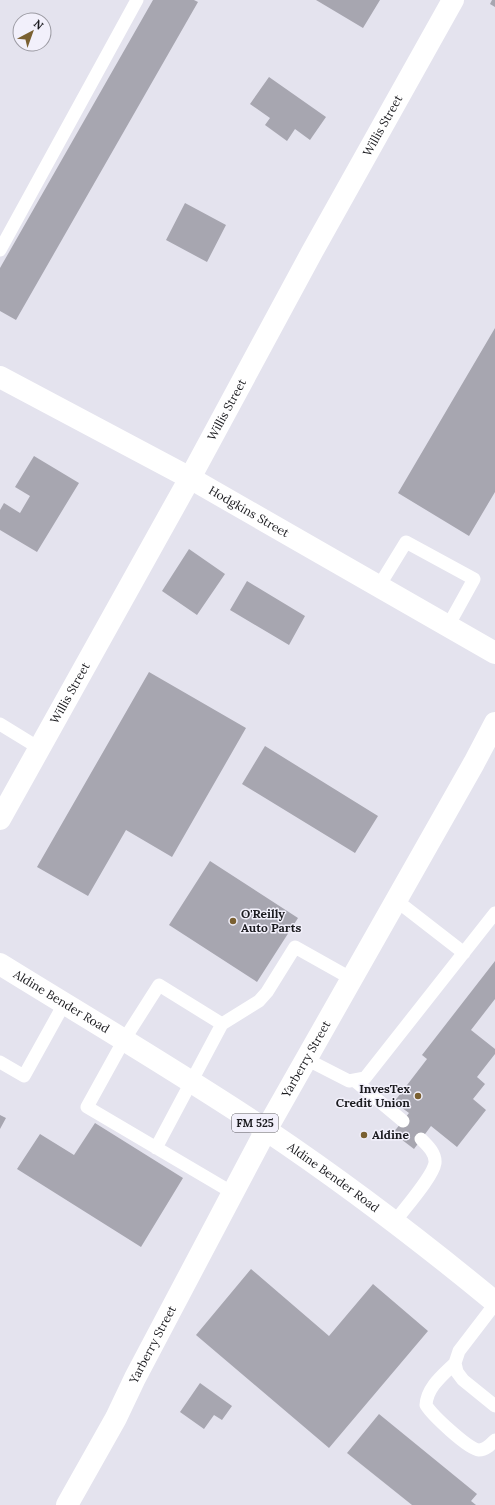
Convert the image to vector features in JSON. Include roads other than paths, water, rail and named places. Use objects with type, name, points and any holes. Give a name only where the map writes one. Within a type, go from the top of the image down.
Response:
[{"type":"street","name":"Willis Street","points":[[0,819],[190,478],[312,252],[453,0]]},
{"type":"street","name":"Hodgkins Street","points":[[0,377],[190,478],[495,653]]},
{"type":"street","name":"Yarberry Street","points":[[67,1505],[116,1418],[266,1130],[397,901],[474,763],[495,722]]},
{"type":"street","name":"Aldine Bender Road","points":[[0,964],[266,1130],[437,1254],[495,1303]]},
{"type":"lane","points":[[0,250],[137,0]]},
{"type":"lane","points":[[379,586],[406,542],[474,579],[448,626]]},
{"type":"lane","points":[[0,724],[39,748]]},
{"type":"lane","points":[[397,901],[464,953]]},
{"type":"lane","points":[[306,1059],[349,1081],[364,1078],[495,913]]},
{"type":"lane","points":[[156,1148],[222,1024],[259,1001],[267,992],[295,947],[352,979]]},
{"type":"lane","points":[[222,1024],[159,985],[124,1040],[87,1107],[233,1194]]},
{"type":"lane","points":[[0,1062],[24,1076],[64,1004]]},
{"type":"lane","points":[[354,1080],[403,1121]]},
{"type":"lane","points":[[394,1222],[425,1181],[434,1163],[432,1151],[422,1139]]},
{"type":"lane","points":[[495,1303],[459,1351],[455,1363],[433,1385],[428,1393],[426,1405],[433,1415],[471,1447],[480,1450],[486,1448],[495,1440]]},
{"type":"lane","points":[[455,1363],[457,1372],[463,1380],[495,1406]]},
{"type":"place","name":"O'Reilly Auto Parts","points":[[233,921]]},
{"type":"place","name":"InvesTex Credit Union","points":[[418,1096]]},
{"type":"place","name":"Aldine","points":[[364,1135]]}]
